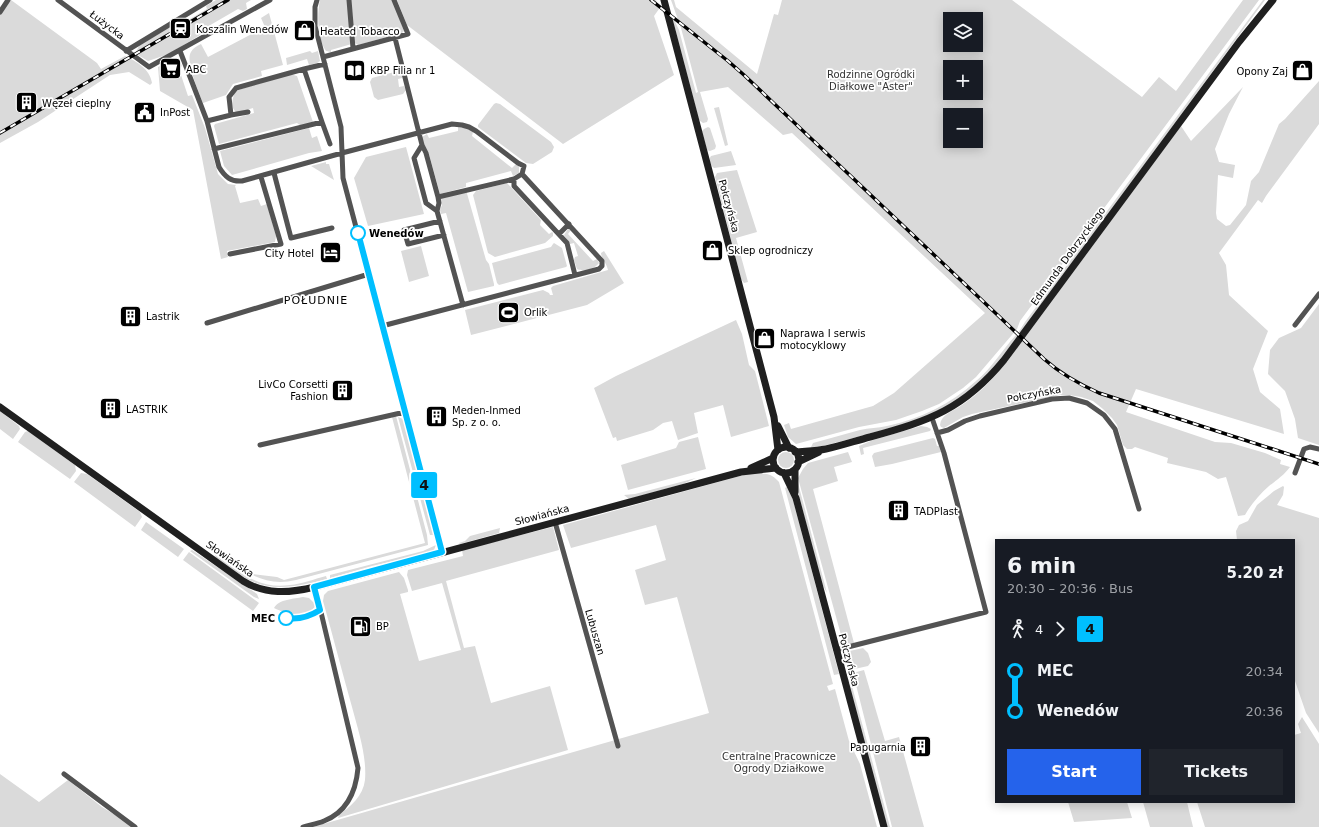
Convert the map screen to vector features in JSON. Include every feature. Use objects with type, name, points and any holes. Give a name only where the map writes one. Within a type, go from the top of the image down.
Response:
[{"type":"main road","name":"Połczyńska","points":[[664,0],[774,417],[778,450]]},
{"type":"main road","name":"Edmunda Dobrzyckiego","points":[[798,462],[824,450],[914,425],[932,418],[954,406],[988,379],[1004,360],[1234,48],[1273,0]]},
{"type":"main road","name":"Słowiańska","points":[[0,407],[249,585],[259,589],[281,592],[295,592],[741,472],[776,468]]},
{"type":"main road","name":"Połczyńska","points":[[774,417],[789,448]]},
{"type":"main road","points":[[789,448],[795,452],[798,457],[798,462],[794,470],[789,473],[784,473],[776,468],[773,463],[773,458],[778,450],[789,448]]},
{"type":"main road","name":"Edmunda Dobrzyckiego","points":[[795,452],[824,450]]},
{"type":"main road","name":"Słowiańska","points":[[741,472],[773,458]]},
{"type":"main road","name":"Połczyńska","points":[[794,470],[796,498],[884,827]]},
{"type":"main road","name":"Połczyńska","points":[[784,473],[796,498]]},
{"type":"street","points":[[0,12],[8,0]]},
{"type":"street","name":"Łużycka","points":[[58,0],[149,68],[180,51]]},
{"type":"street","points":[[126,51],[210,0]]},
{"type":"street","points":[[270,0],[180,51],[207,121],[219,168],[223,174],[229,179],[242,181],[452,124],[469,127],[524,166],[522,174],[514,179],[438,196]]},
{"type":"street","points":[[317,0],[315,7],[315,26],[341,127],[343,178],[442,552]]},
{"type":"street","points":[[349,0],[353,48]]},
{"type":"street","points":[[323,57],[408,34],[394,0]]},
{"type":"street","points":[[394,38],[422,146],[426,153],[438,196],[439,203],[437,211],[463,305]]},
{"type":"street","points":[[231,115],[229,97],[236,88],[325,64]]},
{"type":"street","points":[[304,69],[330,144]]},
{"type":"street","points":[[207,121],[248,112]]},
{"type":"street","points":[[214,149],[322,122]]},
{"type":"street","points":[[422,146],[414,158],[426,203],[437,211]]},
{"type":"street","points":[[274,173],[291,238],[332,228]]},
{"type":"street","points":[[382,326],[599,270],[602,266],[602,261],[522,174]]},
{"type":"street","points":[[230,254],[282,244],[261,176]]},
{"type":"street","points":[[514,179],[514,186],[567,243],[575,276]]},
{"type":"street","points":[[440,221],[404,230],[408,244],[444,235]]},
{"type":"street","points":[[559,234],[569,224]]},
{"type":"street","points":[[207,323],[369,274]]},
{"type":"street","points":[[1296,325],[1319,294]]},
{"type":"street","name":"Połczyńska","points":[[937,433],[948,430],[965,420],[1052,399],[1069,398],[1087,403],[1104,415],[1115,429],[1139,509]]},
{"type":"street","points":[[260,445],[405,412]]},
{"type":"street","points":[[836,650],[986,612],[959,507],[932,418]]},
{"type":"street","points":[[1295,473],[1304,449],[1310,447],[1319,449]]},
{"type":"street","name":"Lubuszan","points":[[555,522],[618,746]]},
{"type":"street","points":[[302,827],[324,821],[336,814],[347,803],[353,794],[357,782],[358,768],[314,587]]},
{"type":"street","points":[[64,774],[135,827]]},
{"type":"green space","points":[[11,0],[97,63],[101,69],[125,56],[134,60],[145,70],[151,78],[152,83],[150,85],[129,72],[110,75],[38,122],[0,143],[0,15]]},
{"type":"green space","points":[[216,0],[251,0],[246,3],[247,9],[243,11],[238,9],[200,31],[200,35],[169,54],[148,61],[138,55],[136,52],[139,46],[172,26],[173,29],[207,9],[206,6]]},
{"type":"green space","points":[[320,0],[393,0],[404,31],[402,33],[358,45],[355,43],[331,50],[331,52],[326,51],[321,40],[318,26]]},
{"type":"green space","points":[[397,0],[656,0],[659,9],[654,16],[674,75],[563,144],[407,25]]},
{"type":"green space","name":"Rodzinne Ogródki Diałkowe \"Aster\"","points":[[671,0],[674,0],[676,7],[757,74],[774,14],[778,15],[782,0],[1012,0],[1142,97],[1159,77],[1176,91],[1243,0],[1259,0],[1020,321],[1017,329],[976,377],[963,388],[939,404],[922,411],[896,420],[859,427],[796,444],[788,437],[784,425],[789,423],[791,429],[873,406],[894,393],[985,313],[792,133],[783,135],[728,87],[700,92],[708,119],[707,122],[703,123],[699,120],[671,13],[679,30],[696,93],[698,92],[681,28]]},
{"type":"green space","points":[[1263,0],[1265,0],[1020,334],[1018,333],[1025,322]]},
{"type":"green space","points":[[269,13],[283,65],[261,71],[262,76],[233,84],[226,95],[203,103],[191,69],[190,56],[192,51],[195,47],[201,44],[208,57],[265,27],[261,18]]},
{"type":"green space","points":[[310,51],[312,53],[318,51],[320,61],[309,65],[307,59],[287,65],[286,58]]},
{"type":"green space","points":[[175,58],[179,59],[182,66],[179,69],[188,96],[192,95],[205,128],[218,174],[228,184],[236,185],[240,203],[258,199],[261,206],[267,204],[276,236],[275,242],[227,251],[228,257],[221,259],[193,110],[160,91],[158,67],[160,66],[166,76],[174,72],[169,62]]},
{"type":"green space","points":[[398,71],[402,73],[402,78],[398,79],[399,87],[404,86],[406,90],[403,94],[378,100],[374,97],[370,82],[372,78]]},
{"type":"green space","points":[[290,74],[297,76],[313,122],[301,126],[297,123],[219,144],[214,126],[215,124],[254,113],[253,108],[237,113],[235,111],[232,103],[235,91]]},
{"type":"green space","points":[[1319,81],[1319,124],[1262,203],[1258,200],[1219,253],[1226,265],[1229,295],[1268,331],[1253,369],[1260,392],[1280,409],[1284,434],[1136,389],[1126,412],[1215,442],[1231,443],[1265,453],[1281,460],[1280,464],[1290,467],[1259,496],[1245,515],[1238,516],[1226,477],[1218,479],[1206,472],[1167,463],[1168,458],[1135,447],[1132,449],[1127,449],[1123,445],[1117,425],[1112,418],[1093,401],[1081,397],[1060,395],[972,414],[963,417],[944,428],[941,427],[940,425],[944,416],[979,392],[991,381],[1007,362],[1181,126],[1191,141],[1243,87],[1229,114],[1215,149],[1219,162],[1235,165],[1233,178],[1218,175],[1217,219],[1226,226],[1230,225],[1246,205],[1251,181],[1259,172],[1279,124]]},
{"type":"green space","points":[[496,103],[500,104],[551,142],[554,147],[552,152],[533,164],[526,163],[478,127]]},
{"type":"green space","points":[[719,107],[728,145],[725,146],[714,108]]},
{"type":"green space","points":[[458,127],[467,128],[473,132],[472,136],[512,168],[516,164],[519,166],[519,173],[513,176],[511,171],[466,183],[466,187],[440,194],[429,154],[422,137],[427,134],[429,138],[458,131]]},
{"type":"green space","points":[[708,127],[710,128],[716,146],[715,149],[710,151],[707,150],[702,131]]},
{"type":"green space","points":[[309,128],[312,138],[317,136],[322,151],[309,153],[232,175],[224,166],[220,151]]},
{"type":"green space","points":[[406,147],[424,214],[368,226],[354,178],[366,157]]},
{"type":"green space","points":[[731,151],[736,165],[714,168],[712,166],[710,161],[711,156]]},
{"type":"green space","points":[[326,162],[326,164],[329,164],[334,180],[311,166]]},
{"type":"green space","points":[[737,170],[757,232],[736,238],[748,282],[744,283],[741,279],[715,177],[717,173]]},
{"type":"green space","points":[[507,183],[541,220],[540,225],[549,234],[552,232],[553,236],[545,243],[495,257],[488,253],[473,195],[476,191]]},
{"type":"green space","points":[[466,190],[494,284],[494,286],[468,292],[446,213],[441,214],[440,210],[442,205],[441,197]]},
{"type":"green space","points":[[568,229],[571,230],[568,234],[593,261],[597,259],[599,263],[597,265],[586,270],[577,269],[574,260],[575,257],[578,256],[574,243],[570,244],[564,235]]},
{"type":"green space","points":[[554,243],[562,248],[566,267],[499,285],[497,283],[492,263],[551,247]]},
{"type":"green space","points":[[421,246],[429,276],[409,282],[401,251]]},
{"type":"green space","points":[[604,251],[624,283],[587,305],[471,335],[465,310],[543,290],[550,295],[553,295],[551,288],[553,286],[608,270],[601,255]]},
{"type":"green space","points":[[1319,304],[1319,445],[1298,438],[1295,419],[1285,391],[1268,374],[1270,350],[1279,338],[1301,328]]},
{"type":"green space","points":[[736,320],[742,334],[749,365],[755,371],[769,426],[731,437],[723,405],[694,413],[698,433],[678,440],[672,421],[663,423],[653,430],[617,441],[616,437],[613,438],[594,388],[616,376]]},
{"type":"green space","points":[[1016,335],[1018,336],[999,361],[970,390],[952,404],[909,422],[810,449],[813,443],[860,430],[884,427],[899,423],[923,415],[946,404],[982,376]]},
{"type":"green space","points":[[0,411],[19,426],[20,429],[13,439],[0,429]]},
{"type":"green space","points":[[396,416],[427,535],[428,545],[284,582],[263,579],[253,575],[232,562],[238,563],[253,574],[277,577],[284,580],[425,543],[392,417]]},
{"type":"green space","points":[[398,417],[403,419],[405,423],[434,535],[430,535]]},
{"type":"green space","points":[[921,426],[931,429],[930,431],[863,448],[864,454],[861,455],[859,446],[873,440]]},
{"type":"green space","points":[[28,431],[75,465],[76,471],[70,479],[18,442],[25,432]]},
{"type":"green space","points":[[698,437],[706,469],[628,490],[621,465],[676,448],[679,442]]},
{"type":"green space","points":[[933,438],[935,439],[937,446],[939,446],[941,452],[875,467],[872,456],[874,453]]},
{"type":"green space","points":[[786,452],[792,454],[794,460],[792,466],[786,468],[780,466],[778,460],[780,454]]},
{"type":"green space","points":[[848,452],[852,462],[834,467],[838,481],[813,489],[854,643],[844,646],[798,478],[808,463]]},
{"type":"green space","name":"Centralne Pracownicze Ogrody Działkowe","points":[[762,471],[762,474],[772,476],[779,482],[833,684],[827,686],[829,691],[835,689],[849,741],[860,764],[877,827],[313,827],[709,713],[677,597],[645,605],[635,570],[666,560],[656,525],[571,548],[563,525]]},
{"type":"green space","points":[[81,473],[87,474],[140,512],[142,517],[135,527],[74,482]]},
{"type":"green space","points":[[696,478],[683,484],[629,499],[624,495],[635,494]]},
{"type":"green space","points":[[798,483],[827,593],[821,582],[796,484]]},
{"type":"green space","points":[[788,486],[839,674],[834,675],[785,488]]},
{"type":"green space","points":[[1283,486],[1284,487],[1283,495],[1277,505],[1319,518],[1319,733],[1306,713],[1295,681],[1295,539],[1237,539],[1236,531],[1239,525],[1248,521],[1257,505],[1274,491]]},
{"type":"green space","points":[[146,522],[184,549],[178,557],[141,530]]},
{"type":"green space","points":[[553,527],[559,550],[446,581],[464,648],[475,646],[491,703],[550,686],[568,750],[338,818],[339,815],[352,804],[362,791],[365,780],[365,762],[362,743],[323,601],[324,595],[328,591],[399,572],[404,578],[408,590],[408,592],[400,594],[419,661],[461,650],[442,583],[412,591],[407,575],[408,570],[463,556],[462,550]]},
{"type":"green space","points":[[500,528],[499,533],[460,544],[459,543],[465,541],[470,536]]},
{"type":"green space","points":[[436,545],[434,550],[428,553],[372,566],[330,578],[330,575],[423,551]]},
{"type":"green space","points":[[192,550],[257,594],[259,599],[254,597],[190,551]]},
{"type":"green space","points":[[189,552],[259,603],[253,611],[183,560]]},
{"type":"green space","points":[[215,555],[241,573],[268,585],[279,586],[304,583],[326,576],[327,579],[286,587],[275,587],[255,583],[234,571],[216,558]]},
{"type":"green space","points":[[303,597],[309,598],[315,602],[316,605],[307,613],[290,614],[274,608],[283,601]]},
{"type":"green space","points":[[863,648],[868,653],[871,662],[868,666],[850,670],[845,652]]},
{"type":"green space","points":[[864,670],[885,741],[899,737],[924,827],[892,827],[853,673]]},
{"type":"green space","points":[[846,675],[852,686],[890,827],[887,827]]},
{"type":"green space","points":[[1302,717],[1319,744],[1319,827],[1205,827],[1197,803],[1295,803],[1295,735],[1301,733],[1298,724]]},
{"type":"green space","points":[[0,774],[39,802],[68,780],[102,807],[135,827],[0,827]]},
{"type":"green space","points":[[1068,803],[1127,803],[1132,818],[1074,822]]},
{"type":"green space","points":[[1143,803],[1187,803],[1193,827],[1150,827]]},
{"type":"railway","points":[[0,133],[228,0]]},
{"type":"railway","points":[[651,0],[744,75],[1044,359],[1064,374],[1099,393],[1319,464]]},
{"type":"bus line","name":"4","points":[[286,618],[304,618],[313,615],[320,610],[314,587],[442,552],[358,233]]},
{"type":"place","name":"Koszalin Wenedów","points":[[181,29]]},
{"type":"place","name":"Heated Tobacco","points":[[304,31]]},
{"type":"place","name":"ABC","points":[[170,69]]},
{"type":"place","name":"KBP Filia nr 1","points":[[355,70]]},
{"type":"place","name":"Opony Zaj","points":[[1303,71]]},
{"type":"place","name":"Węzeł cieplny","points":[[26,103]]},
{"type":"place","name":"InPost","points":[[144,112]]},
{"type":"place","name":"Wenedów","points":[[358,233]]},
{"type":"place","name":"Sklep ogrodniczy","points":[[712,250]]},
{"type":"place","name":"City Hotel","points":[[330,253]]},
{"type":"place","name":"Orlik","points":[[509,312]]},
{"type":"place","name":"Lastrik","points":[[131,316]]},
{"type":"place","name":"Naprawa I serwis motocyklowy","points":[[765,339]]},
{"type":"place","name":"LivCo Corsetti Fashion","points":[[343,390]]},
{"type":"place","name":"LASTRIK","points":[[110,409]]},
{"type":"place","name":"Meden-Inmed Sp. z o. o.","points":[[436,416]]},
{"type":"place","name":"TADPlast","points":[[898,511]]},
{"type":"place","name":"MEC","points":[[286,618]]},
{"type":"place","name":"BP","points":[[361,626]]},
{"type":"place","name":"Papugarnia","points":[[921,747]]},
{"type":"district","name":"POŁUDNIE","points":[[316,300]]}]
